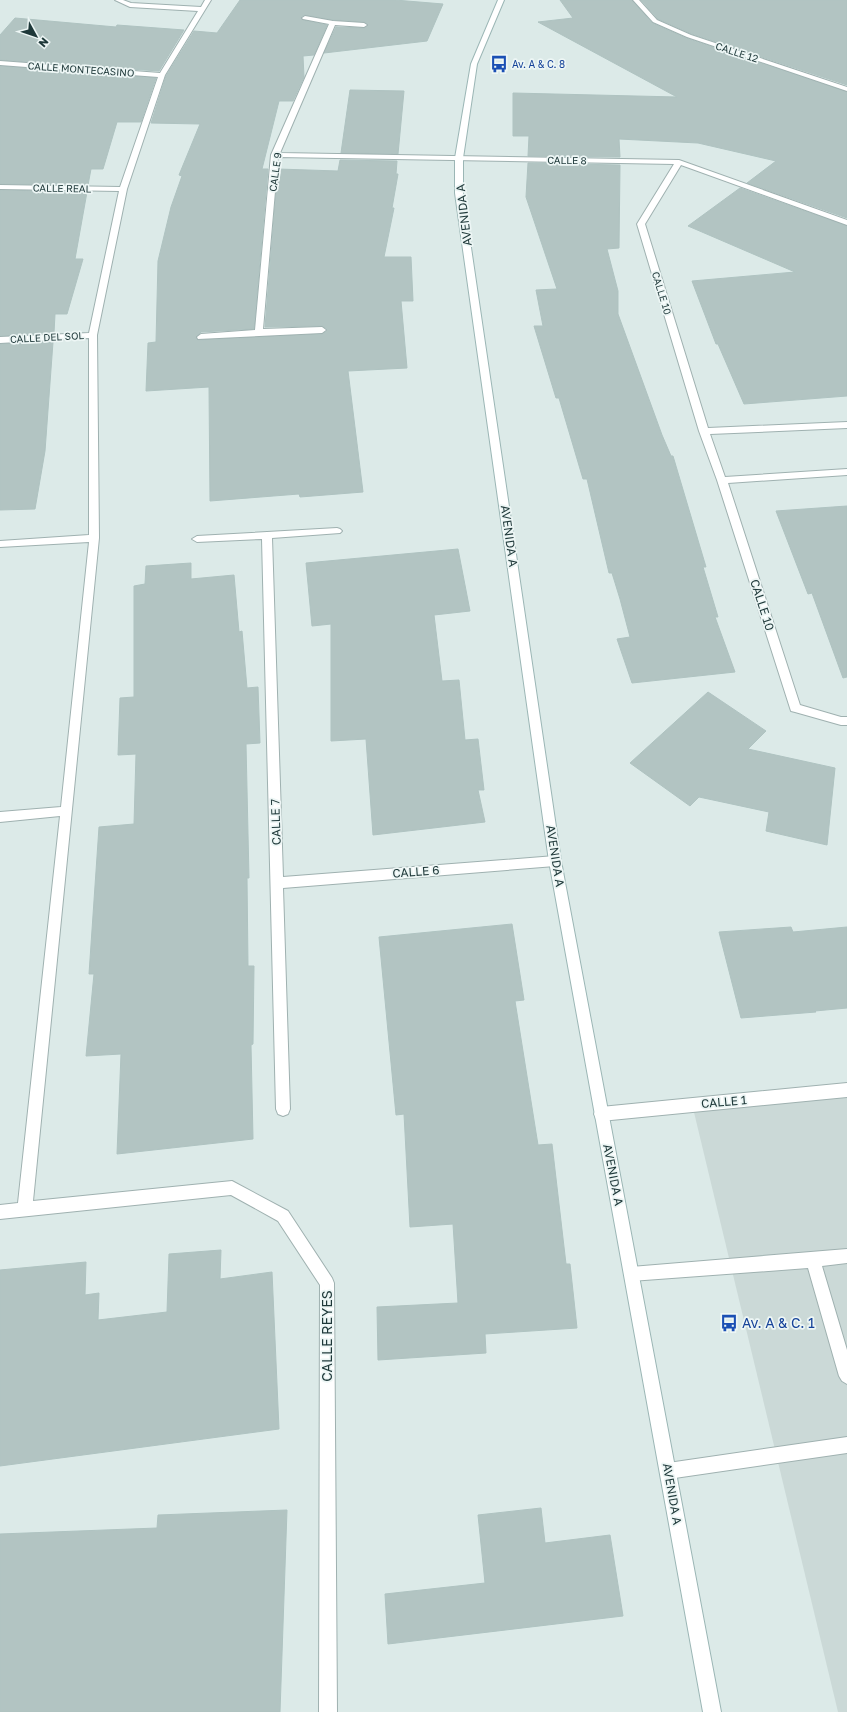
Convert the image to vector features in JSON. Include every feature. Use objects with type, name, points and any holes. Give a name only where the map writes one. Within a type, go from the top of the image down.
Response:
[{"type":"street","points":[[118,0],[130,5],[206,4]]},
{"type":"street","name":"AVENIDA A","points":[[501,0],[474,64],[459,158],[459,193],[555,861],[712,1712]]},
{"type":"street","name":"CALLE 12","points":[[636,0],[655,21],[689,36],[847,89]]},
{"type":"street","points":[[25,1209],[94,538],[93,335],[123,189],[162,75],[206,4]]},
{"type":"street","points":[[305,18],[333,23],[364,25]]},
{"type":"street","name":"CALLE 9","points":[[259,332],[276,154],[333,23]]},
{"type":"street","name":"CALLE MONTECASINO","points":[[0,63],[162,75]]},
{"type":"street","name":"CALLE 8","points":[[276,154],[679,162],[847,223]]},
{"type":"street","name":"CALLE 10","points":[[679,162],[641,224],[704,431],[722,480],[795,708],[817,715],[847,721]]},
{"type":"street","name":"CALLE REAL","points":[[0,187],[123,189]]},
{"type":"street","points":[[201,337],[259,332],[322,330]]},
{"type":"street","name":"CALLE DEL SOL","points":[[0,340],[93,335]]},
{"type":"street","points":[[704,431],[847,424]]},
{"type":"street","points":[[722,480],[847,472]]},
{"type":"street","points":[[197,539],[338,531]]},
{"type":"street","name":"CALLE 7","points":[[267,536],[283,1109]]},
{"type":"street","points":[[0,544],[94,538]]},
{"type":"street","points":[[0,817],[66,811]]},
{"type":"street","name":"CALLE 6","points":[[277,883],[555,861]]},
{"type":"street","name":"CALLE 1","points":[[601,1114],[847,1090]]},
{"type":"street","name":"CALLE REYES","points":[[0,1212],[232,1188],[283,1216],[326,1282],[328,1712]]},
{"type":"street","points":[[631,1274],[847,1256]]},
{"type":"street","points":[[812,1260],[847,1376]]},
{"type":"street","points":[[668,1471],[847,1445]]},
{"type":"shaded area","points":[[847,1094],[847,1712],[838,1712],[692,1104]]},
{"type":"building","points":[[240,0],[395,0],[443,4],[427,41],[324,53],[336,27],[364,28],[368,25],[364,22],[333,20],[305,15],[301,17],[303,20],[327,25],[314,55],[303,56],[304,77],[293,101],[279,101],[262,169],[268,169],[254,329],[201,332],[196,337],[198,340],[322,334],[327,331],[327,329],[322,326],[265,327],[278,169],[338,171],[340,160],[397,161],[396,174],[398,174],[392,208],[394,208],[384,257],[411,257],[413,301],[401,301],[407,368],[348,371],[363,492],[300,497],[299,494],[210,501],[209,387],[146,391],[148,343],[156,342],[158,261],[171,207],[182,176],[179,175],[200,124],[151,123],[166,76],[194,31],[217,33]]},
{"type":"building","points":[[560,0],[632,0],[652,23],[686,38],[847,92],[847,218],[747,183],[776,161],[698,143],[619,139],[620,157],[528,156],[529,136],[513,136],[513,93],[677,97],[538,22],[573,18]]},
{"type":"building","points":[[641,0],[847,0],[847,85],[692,34],[658,19]]},
{"type":"building","points":[[15,18],[116,27],[117,25],[184,30],[159,71],[0,60],[0,35]]},
{"type":"building","points":[[0,66],[156,78],[141,122],[117,122],[103,169],[91,169],[88,185],[0,184]]},
{"type":"building","points":[[350,90],[404,91],[398,154],[341,153]]},
{"type":"building","points":[[528,163],[620,165],[619,248],[607,249],[618,291],[618,314],[662,435],[671,456],[673,456],[706,567],[703,567],[718,617],[715,617],[735,672],[632,683],[617,639],[630,637],[620,599],[612,573],[609,573],[587,479],[583,479],[559,398],[556,398],[534,326],[543,326],[536,290],[557,289],[526,197]]},
{"type":"building","points":[[740,188],[847,226],[847,396],[744,404],[718,344],[716,344],[692,281],[795,272],[688,226]]},
{"type":"building","points":[[0,190],[87,192],[75,259],[83,259],[67,314],[55,314],[54,333],[0,336]]},
{"type":"building","points":[[53,342],[45,451],[35,509],[0,510],[0,344]]},
{"type":"building","points":[[847,506],[847,677],[843,678],[812,593],[808,594],[776,511]]},
{"type":"building","points":[[458,549],[470,611],[434,615],[442,681],[459,680],[465,740],[478,739],[484,790],[478,790],[485,822],[373,835],[366,739],[331,741],[331,624],[312,626],[306,563]]},
{"type":"building","points":[[191,563],[191,579],[234,575],[239,632],[242,631],[247,688],[258,687],[260,743],[246,744],[249,878],[247,878],[248,966],[254,966],[253,1044],[251,1045],[253,1139],[117,1154],[121,1054],[86,1056],[94,974],[89,974],[99,827],[134,824],[136,754],[118,755],[120,698],[134,697],[134,586],[145,584],[146,566]]},
{"type":"building","points":[[708,692],[766,731],[748,749],[835,768],[827,845],[766,831],[769,812],[699,797],[690,806],[630,763]]},
{"type":"building","points":[[512,924],[524,1000],[515,1001],[538,1145],[552,1144],[566,1264],[570,1264],[577,1328],[485,1334],[486,1353],[378,1360],[377,1307],[458,1303],[453,1224],[410,1227],[404,1114],[396,1115],[379,937]]},
{"type":"building","points":[[791,927],[793,932],[847,927],[847,1008],[741,1018],[719,932]]},
{"type":"building","points":[[221,1250],[220,1279],[272,1272],[279,1429],[0,1466],[0,1270],[86,1262],[85,1295],[99,1293],[98,1320],[167,1312],[169,1254]]},
{"type":"building","points":[[541,1508],[545,1543],[610,1535],[623,1616],[388,1644],[385,1594],[485,1583],[478,1515]]},
{"type":"building","points":[[287,1510],[280,1712],[0,1712],[0,1534],[157,1528],[158,1515]]},
{"type":"place","name":"Av. A & C. 8","points":[[499,64]]},
{"type":"place","name":"Av. A & C. 1","points":[[729,1323]]}]
